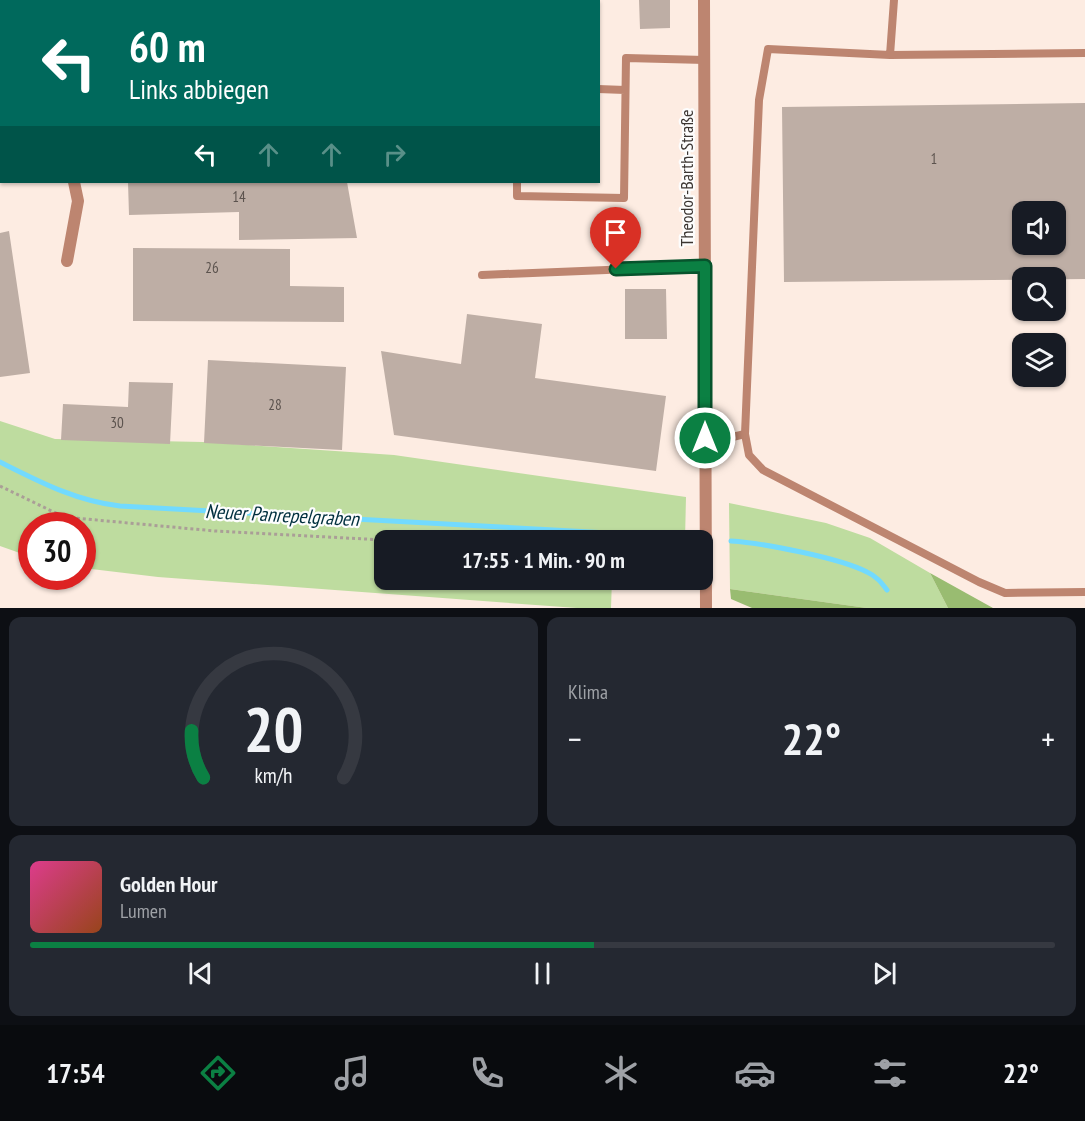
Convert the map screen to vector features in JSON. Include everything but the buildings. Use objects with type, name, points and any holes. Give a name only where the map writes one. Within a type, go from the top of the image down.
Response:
[{"type":"street","name":"Theodor-Barth-Straße","points":[[704,0],[706,608]]},
{"type":"street","points":[[67,261],[78,201],[74,183]]},
{"type":"lane","points":[[890,55],[894,0]]},
{"type":"lane","points":[[1085,53],[890,55],[768,49],[759,100],[745,434],[749,455],[763,470],[979,582],[1005,593],[1085,592]]},
{"type":"lane","points":[[517,183],[517,196],[624,198],[626,58],[705,60]]},
{"type":"lane","points":[[600,89],[625,90]]},
{"type":"lane","points":[[482,274],[705,266]]},
{"type":"lane","points":[[705,438],[724,439],[745,434]]},
{"type":"path","points":[[0,486],[64,517],[215,531],[374,539]]},
{"type":"green space","points":[[0,421],[55,439],[203,442],[394,455],[686,497],[685,530],[374,530],[374,590],[612,590],[611,608],[577,608],[158,577],[96,570],[96,512],[18,512],[18,552],[0,546]]},
{"type":"green space","points":[[729,503],[826,523],[870,538],[930,573],[948,608],[867,608],[730,589]]},
{"type":"green space","points":[[930,573],[993,608],[948,608]]},
{"type":"green space","points":[[730,589],[867,608],[752,608],[731,599]]},
{"type":"waterway","name":"Neuer Panrepelgraben","points":[[0,462],[73,495],[120,506],[554,530]]},
{"type":"waterway","name":"Neuer Panrepelgraben","points":[[731,541],[781,548],[855,567],[870,574],[887,590]]},
{"type":"route","points":[[616,269],[705,266],[705,438]]}]
